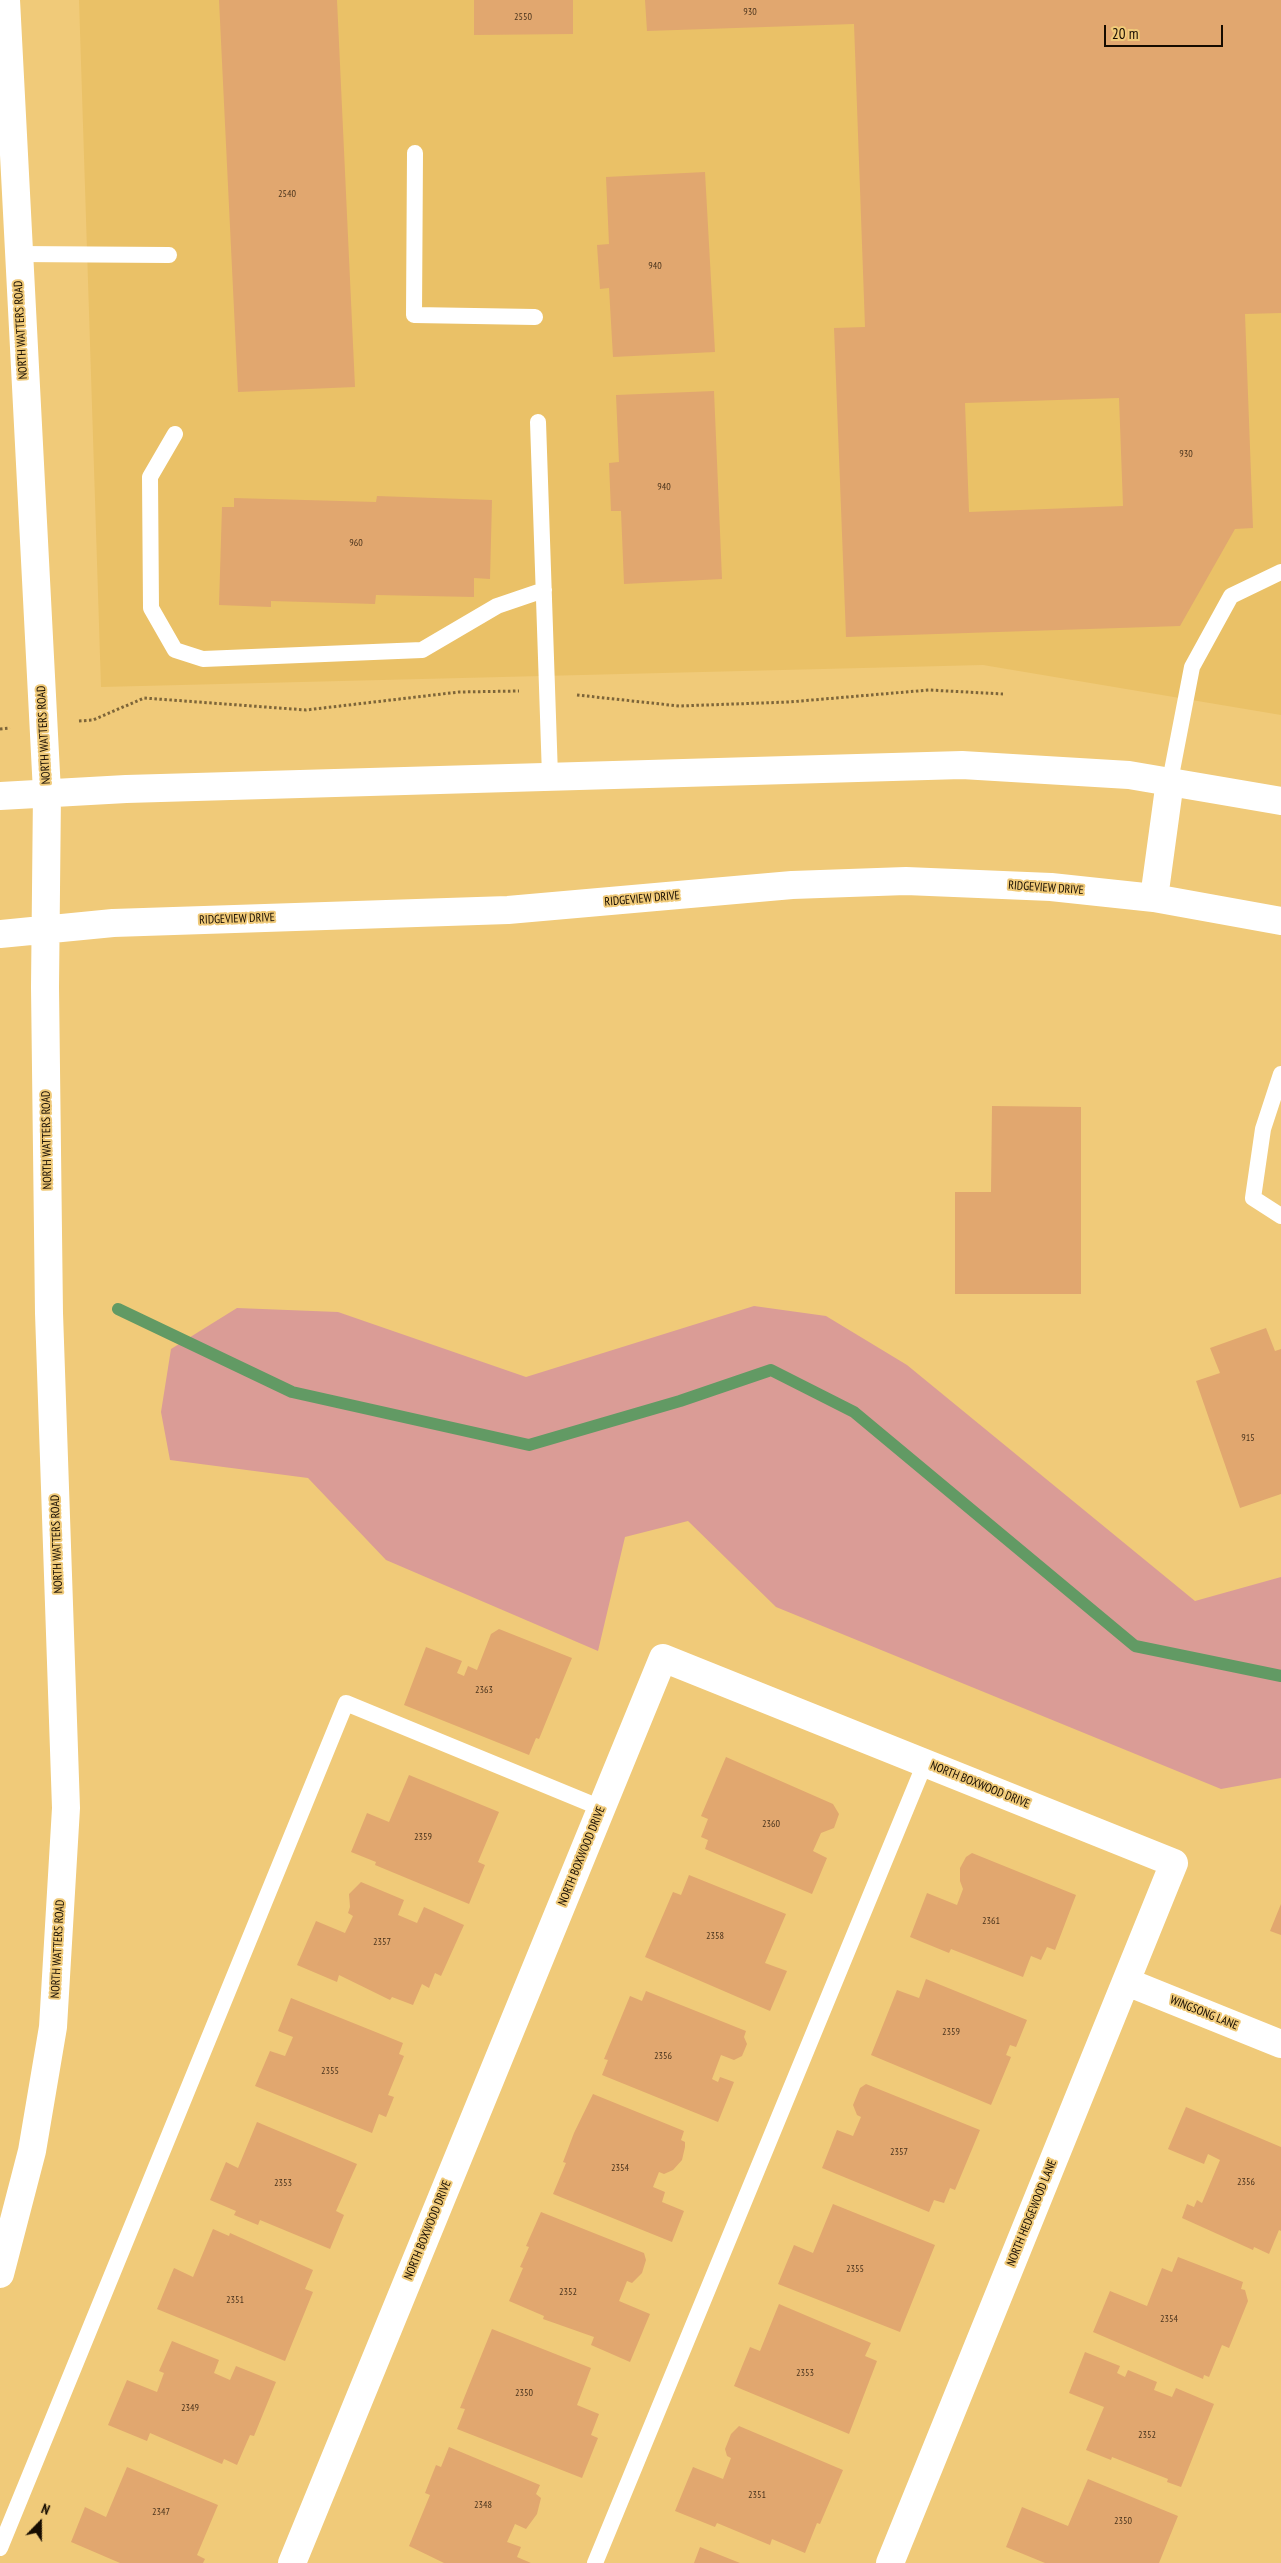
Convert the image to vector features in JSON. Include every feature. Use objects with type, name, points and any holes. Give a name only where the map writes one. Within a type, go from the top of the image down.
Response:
[{"type":"main road","name":"NORTH WATTERS ROAD","points":[[0,2274],[32,2151],[53,2027],[66,1808],[49,1313],[46,928],[47,792],[17,254],[6,0]]},
{"type":"main road","points":[[0,796],[47,792],[962,764],[1111,774],[1170,781],[1281,801]]},
{"type":"main road","points":[[1154,898],[1170,781]]},
{"type":"main road","name":"RIDGEVIEW DRIVE","points":[[0,934],[46,928],[113,923],[508,910],[792,885],[849,883],[960,882],[1051,887],[1154,898],[1281,921]]},
{"type":"main road","name":"NORTH BOXWOOD DRIVE","points":[[292,2563],[663,1658],[1174,1863]]},
{"type":"main road","name":"NORTH HEDGEWOOD LANE","points":[[890,2563],[1174,1863]]},
{"type":"main road","name":"WINGSONG LANE","points":[[1127,1982],[1281,2044]]},
{"type":"lane","points":[[415,152],[414,315],[535,317]]},
{"type":"lane","points":[[17,254],[169,255]]},
{"type":"lane","points":[[538,422],[550,776]]},
{"type":"lane","points":[[175,434],[150,476],[151,608],[175,650],[203,658],[422,650],[497,606],[544,590]]},
{"type":"lane","points":[[1170,781],[1192,667],[1231,596],[1281,572]]},
{"type":"lane","points":[[1281,1074],[1263,1129],[1253,1198],[1281,1216]]},
{"type":"lane","points":[[0,2548],[346,1704],[601,1808]]},
{"type":"lane","points":[[595,2563],[925,1763]]},
{"type":"shaded area","points":[[79,0],[1281,0],[1281,715],[983,665],[101,687]]},
{"type":"shaded area","points":[[754,1306],[826,1316],[907,1365],[1195,1601],[1281,1577],[1281,1778],[1221,1789],[776,1607],[688,1521],[625,1537],[598,1651],[386,1560],[308,1478],[170,1460],[161,1412],[171,1349],[237,1308],[338,1312],[526,1377]]},
{"type":"building","points":[[219,0],[337,0],[355,387],[238,392]]},
{"type":"building","points":[[474,0],[573,0],[573,34],[474,35]]},
{"type":"building","points":[[645,0],[1281,0],[1281,313],[1245,314],[1253,528],[1235,529],[1180,626],[846,637],[834,328],[865,327],[854,24],[647,31]],"holes":[[[1119,398],[1123,506],[969,512],[965,403]]]},
{"type":"building","points":[[705,172],[715,352],[613,357],[609,288],[600,289],[597,245],[609,244],[606,177]]},
{"type":"building","points":[[714,391],[722,579],[624,584],[621,511],[611,511],[609,463],[619,462],[616,395]]},
{"type":"building","points":[[377,496],[492,500],[490,579],[474,578],[474,597],[376,595],[375,604],[271,601],[271,607],[219,605],[222,507],[234,507],[234,498],[376,502]]},
{"type":"building","points":[[992,1106],[1081,1107],[1081,1294],[955,1294],[955,1192],[991,1192]]},
{"type":"building","points":[[1266,1328],[1275,1351],[1281,1349],[1281,1494],[1240,1508],[1196,1381],[1220,1373],[1210,1348]]},
{"type":"building","points":[[499,1629],[572,1658],[539,1739],[536,1738],[529,1755],[404,1705],[426,1647],[462,1661],[457,1673],[464,1676],[468,1666],[477,1670],[491,1634]]},
{"type":"building","points":[[726,1757],[833,1804],[839,1814],[834,1828],[821,1833],[813,1851],[827,1858],[812,1894],[705,1849],[708,1840],[701,1837],[708,1819],[701,1816]]},
{"type":"building","points":[[409,1775],[499,1812],[478,1862],[485,1865],[469,1904],[375,1865],[376,1862],[351,1852],[367,1813],[389,1822]]},
{"type":"building","points":[[972,1853],[1076,1895],[1055,1950],[1047,1947],[1041,1960],[1031,1956],[1023,1977],[951,1949],[949,1953],[910,1937],[927,1893],[957,1905],[963,1889],[960,1881],[960,1868],[966,1857]]},
{"type":"building","points":[[689,1875],[786,1914],[765,1963],[787,1971],[770,2011],[645,1957],[673,1892],[681,1895]]},
{"type":"building","points":[[361,1882],[404,1900],[398,1915],[417,1923],[424,1907],[464,1925],[441,1976],[435,1973],[429,1988],[422,1984],[413,2005],[392,1997],[390,2000],[339,1975],[337,1982],[297,1965],[316,1921],[345,1933],[353,1916],[348,1913],[350,1907],[349,1894]]},
{"type":"building","points":[[1281,1904],[1281,1935],[1270,1931]]},
{"type":"building","points":[[926,1979],[1027,2020],[1016,2047],[1010,2045],[1006,2055],[1011,2057],[991,2105],[871,2055],[897,1990],[919,1998]]},
{"type":"building","points":[[646,1991],[746,2031],[744,2037],[747,2044],[742,2056],[734,2060],[721,2055],[712,2079],[718,2082],[720,2077],[734,2082],[718,2122],[602,2075],[608,2060],[604,2059],[630,1996],[642,2001]]},
{"type":"building","points":[[291,1998],[403,2043],[399,2054],[404,2056],[388,2095],[394,2097],[386,2117],[379,2114],[372,2133],[255,2086],[270,2051],[285,2056],[293,2037],[278,2031]]},
{"type":"building","points":[[866,2084],[980,2130],[955,2190],[950,2188],[944,2203],[934,2200],[929,2212],[822,2168],[837,2130],[853,2136],[861,2117],[857,2115],[853,2105],[860,2088]]},
{"type":"building","points":[[593,2094],[684,2131],[681,2140],[685,2142],[682,2160],[673,2170],[664,2174],[659,2172],[653,2187],[665,2192],[662,2202],[684,2211],[672,2242],[553,2194],[566,2163],[563,2162],[574,2133]]},
{"type":"building","points":[[1186,2107],[1281,2147],[1281,2231],[1279,2230],[1269,2254],[1254,2247],[1253,2250],[1182,2218],[1187,2204],[1194,2207],[1197,2200],[1202,2203],[1220,2160],[1208,2154],[1204,2164],[1168,2149]]},
{"type":"building","points":[[257,2122],[357,2164],[336,2211],[344,2215],[330,2249],[260,2220],[258,2225],[234,2215],[236,2211],[210,2200],[226,2162],[238,2168]]},
{"type":"building","points":[[833,2204],[935,2245],[900,2332],[778,2284],[794,2245],[813,2253]]},
{"type":"building","points":[[541,2212],[644,2253],[646,2260],[642,2273],[632,2283],[627,2281],[619,2301],[650,2314],[630,2362],[591,2345],[594,2337],[543,2319],[544,2316],[509,2301],[523,2268],[520,2267],[529,2247],[526,2246]]},
{"type":"building","points":[[213,2229],[229,2236],[230,2233],[313,2270],[305,2289],[313,2292],[285,2361],[157,2309],[174,2268],[193,2277]]},
{"type":"building","points":[[1178,2257],[1243,2282],[1241,2289],[1245,2290],[1248,2301],[1229,2348],[1222,2345],[1209,2377],[1204,2375],[1203,2379],[1093,2332],[1110,2291],[1147,2306],[1162,2268],[1172,2272]]},
{"type":"building","points":[[779,2304],[871,2343],[865,2356],[877,2361],[849,2434],[734,2386],[750,2347],[760,2351]]},
{"type":"building","points":[[492,2329],[591,2368],[577,2405],[599,2414],[591,2435],[598,2438],[582,2478],[457,2429],[465,2409],[460,2408]]},
{"type":"building","points":[[172,2341],[219,2360],[214,2373],[230,2380],[236,2366],[276,2382],[254,2436],[250,2435],[237,2465],[224,2459],[222,2464],[150,2433],[147,2441],[108,2425],[127,2380],[157,2392],[164,2373],[159,2371]]},
{"type":"building","points":[[1085,2352],[1120,2366],[1117,2373],[1125,2377],[1128,2370],[1157,2382],[1154,2390],[1172,2397],[1176,2388],[1214,2404],[1181,2487],[1167,2482],[1168,2479],[1112,2457],[1111,2460],[1086,2450],[1104,2407],[1069,2393]]},
{"type":"building","points":[[739,2426],[843,2470],[820,2524],[817,2523],[805,2553],[772,2539],[770,2545],[717,2523],[715,2527],[675,2511],[693,2467],[723,2479],[731,2458],[727,2456],[725,2449],[731,2434]]},
{"type":"building","points":[[449,2447],[540,2485],[536,2494],[541,2498],[537,2514],[526,2529],[515,2524],[507,2542],[521,2547],[517,2557],[531,2563],[444,2563],[409,2546],[430,2495],[425,2493],[436,2465],[441,2467]]},
{"type":"building","points":[[127,2467],[218,2505],[197,2555],[205,2559],[203,2563],[120,2563],[71,2542],[85,2507],[106,2517]]},
{"type":"building","points":[[1088,2479],[1178,2516],[1159,2563],[1045,2563],[1006,2547],[1022,2507],[1068,2526]]},
{"type":"building","points":[[700,2547],[740,2563],[694,2563]]},
{"type":"waterway","points":[[118,1309],[292,1392],[529,1445],[680,1401],[771,1370],[854,1412],[1135,1646],[1281,1676]]}]
